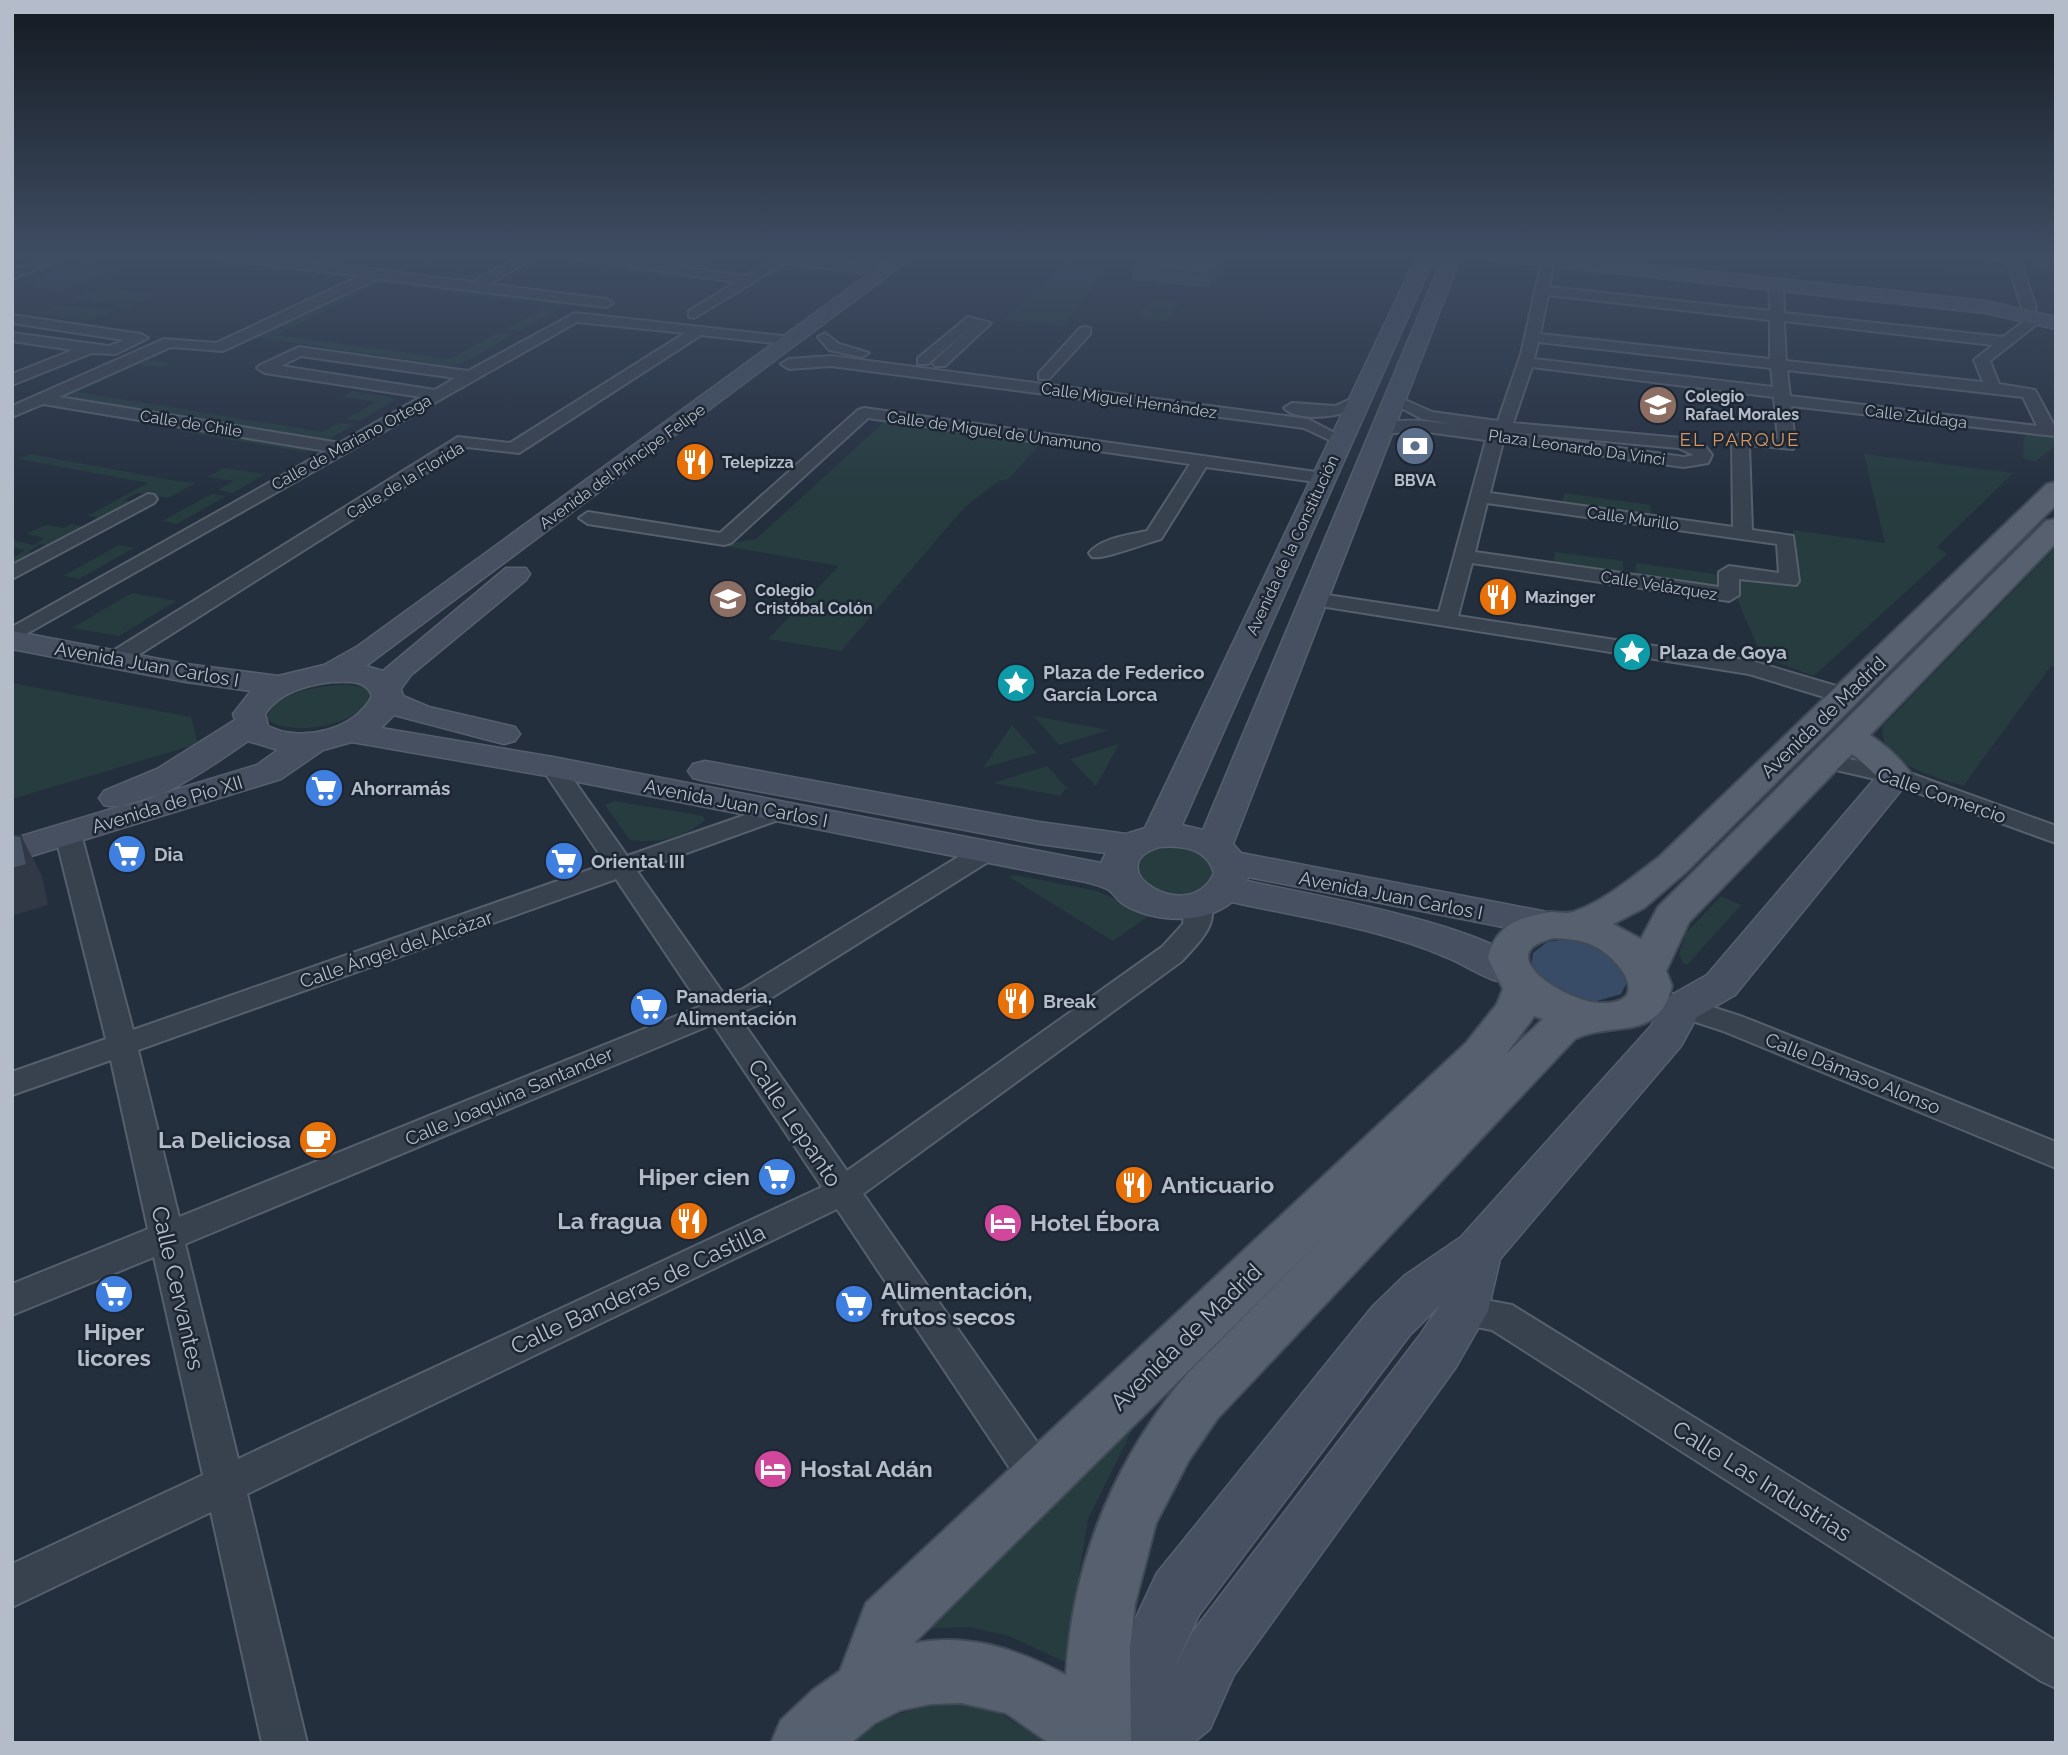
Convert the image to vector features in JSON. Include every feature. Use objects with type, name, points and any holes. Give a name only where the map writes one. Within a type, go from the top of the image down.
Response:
[{"type":"main road","name":"Avenida de Madrid","points":[[864,1693],[888,1625],[1482,1054],[1516,1010],[1518,981],[1508,954],[1516,940],[1527,932],[1566,925],[1630,899],[1672,865],[2056,490]]},
{"type":"main road","name":"Avenida de Madrid","points":[[1659,991],[1672,916],[2056,527]]},
{"type":"main road","name":"Avenida de Pío XII","points":[[12,827],[145,789],[206,756],[251,717]]},
{"type":"main road","points":[[1838,748],[1882,759],[1895,776]]},
{"type":"main road","points":[[1518,981],[1550,1007],[1583,1017],[1627,1013],[1659,991],[1623,943],[1598,931],[1566,925]]},
{"type":"main road","points":[[1098,1743],[1097,1664],[1107,1584],[1120,1537],[1141,1486],[1167,1441],[1198,1401],[1527,1060],[1560,1028],[1583,1017]]},
{"type":"main road","points":[[804,1741],[835,1713],[864,1693],[920,1673],[977,1671],[1032,1690],[1064,1713],[1092,1743]]},
{"type":"street","points":[[12,337],[111,351],[141,338],[127,336]]},
{"type":"street","points":[[12,412],[169,342],[218,348],[241,336]]},
{"type":"street","name":"Calle de Mariano Ortega","points":[[12,638],[339,448],[541,336]]},
{"type":"street","name":"Calle de la Florida","points":[[116,659],[464,441],[513,449],[668,336]]},
{"type":"street","name":"Calle de Mariano Ortega","points":[[782,336],[799,339]]},
{"type":"street","name":"Avenida del Príncipe Felipe","points":[[332,673],[369,653],[803,336]]},
{"type":"street","name":"Avenida del Príncipe Felipe","points":[[349,732],[374,718],[400,669],[588,517],[804,336]]},
{"type":"street","points":[[923,361],[951,336]]},
{"type":"street","points":[[940,363],[970,336]]},
{"type":"street","points":[[1044,376],[1081,336]]},
{"type":"street","name":"Avenida de la Constitución","points":[[1145,841],[1323,478],[1389,336]]},
{"type":"street","name":"Avenida de la Constitución","points":[[1217,875],[1314,599],[1421,336]]},
{"type":"street","points":[[1743,534],[1740,439],[1787,445],[1777,336]]},
{"type":"street","points":[[1951,336],[2007,342]]},
{"type":"street","points":[[1447,620],[1480,497],[1531,337],[1993,388],[1982,360],[2013,336]]},
{"type":"street","name":"Calle Miguel Hernández","points":[[799,339],[829,344],[846,351],[1317,411],[1341,410],[1358,401]]},
{"type":"street","name":"Calle Miguel Hernández","points":[[799,339],[831,361],[1308,424],[1340,440]]},
{"type":"street","points":[[12,380],[90,348]]},
{"type":"street","points":[[436,395],[265,368],[299,351],[470,376]]},
{"type":"street","name":"Calle Zuldaga","points":[[1525,362],[2049,432],[2029,393],[1993,388]]},
{"type":"street","name":"Calle de Chile","points":[[43,399],[339,448]]},
{"type":"street","name":"Plaza Leonardo Da Vinci","points":[[1382,429],[1420,426],[1501,431],[1681,443],[1699,450],[1703,455],[1702,459],[1684,462],[1501,431],[1428,416],[1394,400]]},
{"type":"street","name":"Calle de Miguel de Unamuno","points":[[588,517],[724,539],[864,413],[1323,478]]},
{"type":"street","points":[[1099,553],[1123,542],[1154,535],[1201,460]]},
{"type":"street","name":"Calle Murillo","points":[[1480,497],[1786,540]]},
{"type":"street","points":[[12,573],[148,499]]},
{"type":"street","name":"Calle Velázquez","points":[[1464,556],[1729,596],[1729,572],[1789,581],[1786,540]]},
{"type":"street","points":[[1314,599],[1752,668],[1844,696]]},
{"type":"street","name":"Avenida Juan Carlos I","points":[[12,638],[116,659],[282,686]]},
{"type":"street","name":"Avenida Juan Carlos I","points":[[12,658],[166,687],[251,717],[258,735],[271,740],[314,741]]},
{"type":"street","points":[[251,717],[266,695],[282,686],[332,673]]},
{"type":"street","name":"Avenida Juan Carlos I","points":[[332,673],[369,676],[387,695],[469,727],[1039,833],[1145,841],[1184,836],[1217,875],[1402,926],[1461,948],[1518,981]]},
{"type":"street","points":[[314,741],[349,732]]},
{"type":"street","name":"Avenida Juan Carlos I","points":[[349,732],[553,767],[1093,872],[1121,880],[1133,893],[1152,902],[1175,906],[1217,875],[1407,899],[1566,925]]},
{"type":"street","name":"Avenida de Pío XII","points":[[12,851],[269,772],[314,741]]},
{"type":"street","name":"Calle Lepanto","points":[[553,767],[1039,1478]]},
{"type":"street","points":[[1659,991],[1721,985],[1895,776]]},
{"type":"street","name":"Calle Comercio","points":[[1895,776],[2056,835]]},
{"type":"street","name":"Calle Ángel del Alcázar","points":[[12,1084],[779,811]]},
{"type":"street","name":"Calle Cervantes","points":[[68,834],[122,1045],[285,1743]]},
{"type":"street","points":[[1121,880],[1117,870],[1119,859],[1145,841]]},
{"type":"street","name":"Calle Joaquina Santander","points":[[12,1300],[753,996],[985,852]]},
{"type":"street","name":"Calle Banderas de Castilla","points":[[12,1586],[842,1192],[1172,954],[1197,926],[1217,875]]},
{"type":"street","name":"Calle Dámaso Alonso","points":[[1659,991],[2056,1156]]},
{"type":"street","name":"Avenida de Madrid","points":[[1144,1743],[1143,1667],[1178,1594],[1391,1321],[1421,1291],[1478,1251],[1666,1036],[1659,991]]},
{"type":"street","name":"Avenida de Madrid","points":[[1144,1743],[1188,1707],[1213,1654],[1438,1351],[1463,1311],[1478,1251]]},
{"type":"street","name":"Calle Las Industrias","points":[[1463,1311],[1499,1316],[2056,1667]]},
{"type":"green space","points":[[283,336],[450,359],[493,336],[510,336],[461,364],[452,366],[254,337]]},
{"type":"green space","points":[[136,358],[170,363],[163,367],[137,365],[78,392],[322,432],[338,423],[354,425],[323,442],[50,397]]},
{"type":"green space","points":[[353,391],[392,397],[395,400],[360,421],[346,419],[376,402],[343,397]]},
{"type":"green space","points":[[884,422],[1039,445],[1009,479],[998,481],[964,508],[841,651],[768,639],[839,566],[719,545],[756,539]]},
{"type":"green space","points":[[190,426],[316,446],[306,452],[179,431]]},
{"type":"green space","points":[[2033,432],[2056,438],[2056,445],[2035,462],[2023,458],[2024,437]]},
{"type":"green space","points":[[30,454],[196,483],[168,498],[137,493],[124,500],[136,503],[106,519],[87,516],[148,483],[18,459]]},
{"type":"green space","points":[[1864,454],[2013,473],[1937,547],[1947,554],[1814,676],[1762,657],[1738,601],[1737,578],[1797,586],[1793,530],[1885,543]]},
{"type":"green space","points":[[224,468],[265,474],[233,493],[218,490],[234,481],[208,477]]},
{"type":"green space","points":[[1564,493],[1651,505],[1650,517],[1562,505]]},
{"type":"green space","points":[[212,494],[226,496],[177,524],[162,521]]},
{"type":"green space","points":[[71,524],[91,528],[55,547],[40,544],[28,552],[41,555],[12,567],[12,558],[25,550],[12,547],[12,540],[34,545],[44,538],[26,534],[46,525],[64,528]]},
{"type":"green space","points":[[119,545],[134,548],[79,579],[63,576]]},
{"type":"green space","points":[[2056,547],[2056,668],[2051,666],[1963,786],[1924,773],[1898,759],[1883,739],[1883,726]]},
{"type":"green space","points":[[1555,552],[1623,561],[1623,575],[1553,565]]},
{"type":"green space","points":[[1636,563],[1723,575],[1723,590],[1635,577]]},
{"type":"green space","points":[[132,593],[176,601],[119,636],[72,628]]},
{"type":"green space","points":[[12,683],[191,717],[198,744],[12,799]]},
{"type":"green space","points":[[348,685],[369,688],[374,696],[353,715],[339,721],[323,726],[292,728],[266,719],[279,702],[289,696],[313,688]]},
{"type":"green space","points":[[1034,716],[1109,730],[1059,745]]},
{"type":"green space","points":[[1012,725],[1037,753],[983,768]]},
{"type":"green space","points":[[1119,744],[1096,786],[1070,759]]},
{"type":"green space","points":[[1047,766],[1069,790],[1065,789],[1061,796],[993,783]]},
{"type":"green space","points":[[614,801],[703,816],[705,820],[670,838],[630,840],[605,805]]},
{"type":"green space","points":[[1163,846],[1193,850],[1204,858],[1214,870],[1207,885],[1193,893],[1175,896],[1158,892],[1147,884],[1136,874],[1139,863],[1148,852]]},
{"type":"green space","points":[[1015,875],[1097,891],[1150,915],[1113,941],[1009,877]]},
{"type":"green space","points":[[1721,896],[1741,905],[1688,964],[1684,964],[1679,954],[1686,933]]},
{"type":"green space","points":[[1138,1418],[1088,1519],[1065,1662],[1009,1636],[969,1627],[920,1629]]},
{"type":"green space","points":[[951,1703],[1000,1713],[1046,1743],[850,1743],[861,1733],[884,1720],[910,1711]]},
{"type":"water","points":[[1569,939],[1598,946],[1611,956],[1628,980],[1621,994],[1590,1003],[1552,991],[1531,968],[1533,953],[1547,942]]},
{"type":"building","points":[[12,835],[21,836],[27,865],[12,869]]},
{"type":"place","name":"Colegio Rafael Morales","points":[[1658,405]]},
{"type":"place","name":"BBVA","points":[[1415,446]]},
{"type":"place","name":"Telepizza","points":[[695,462]]},
{"type":"place","name":"Mazinger","points":[[1498,597]]},
{"type":"place","name":"Colegio Cristóbal Colón","points":[[728,599]]},
{"type":"place","name":"Plaza de Goya","points":[[1632,652]]},
{"type":"place","name":"Plaza de Federico García Lorca","points":[[1016,683]]},
{"type":"place","name":"Ahorramás","points":[[324,788]]},
{"type":"place","name":"Dia","points":[[127,854]]},
{"type":"place","name":"Oriental III","points":[[564,861]]},
{"type":"place","name":"Break","points":[[1016,1001]]},
{"type":"place","name":"Panaderia, Alimentación","points":[[649,1007]]},
{"type":"place","name":"La Deliciosa","points":[[318,1140]]},
{"type":"place","name":"Hiper cien","points":[[777,1177]]},
{"type":"place","name":"Anticuario","points":[[1134,1185]]},
{"type":"place","name":"La fragua","points":[[689,1221]]},
{"type":"place","name":"Hotel Ébora","points":[[1003,1223]]},
{"type":"place","name":"Hiper licores","points":[[114,1294]]},
{"type":"place","name":"Alimentación, frutos secos","points":[[854,1304]]},
{"type":"place","name":"Hostal Adán","points":[[773,1469]]},
{"type":"district","name":"EL PARQUE","points":[[1740,439]]}]
